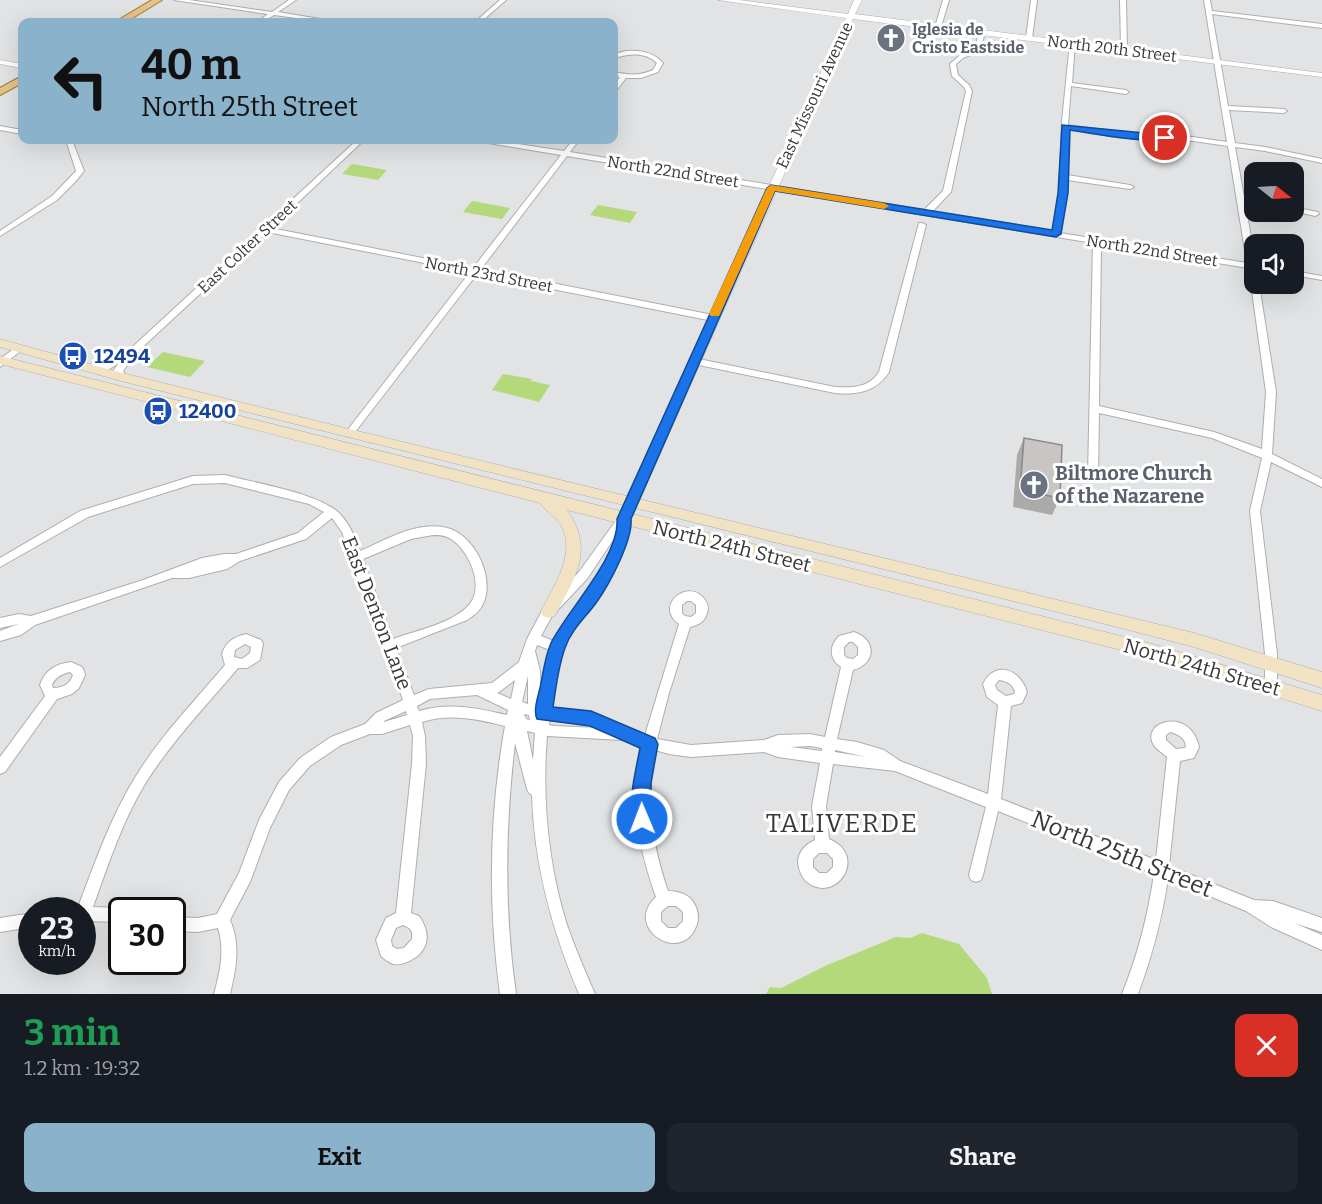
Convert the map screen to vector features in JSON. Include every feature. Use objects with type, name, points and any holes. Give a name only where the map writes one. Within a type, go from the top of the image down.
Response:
[{"type":"main road","points":[[127,18],[158,0]]},
{"type":"main road","points":[[0,92],[18,81]]},
{"type":"main road","name":"North 24th Street","points":[[0,343],[121,377],[350,434],[964,581],[1194,639],[1322,680]]},
{"type":"main road","name":"North 24th Street","points":[[1,360],[120,393],[1162,653],[1322,703]]},
{"type":"main road","points":[[539,498],[564,517],[573,534],[575,545],[575,556],[570,573],[549,611]]},
{"type":"main road","points":[[961,603],[964,581]]},
{"type":"street","points":[[177,0],[304,18]]},
{"type":"street","points":[[266,18],[293,0]]},
{"type":"street","points":[[483,18],[503,0]]},
{"type":"street","points":[[493,18],[512,0]]},
{"type":"street","name":"North 20th Street","points":[[722,0],[1322,75]]},
{"type":"street","name":"East Missouri Avenue","points":[[624,519],[771,188],[858,0]]},
{"type":"street","points":[[938,27],[946,0]]},
{"type":"street","points":[[1029,38],[1034,0]]},
{"type":"street","points":[[1123,0],[1124,50]]},
{"type":"street","points":[[1206,0],[1247,234]]},
{"type":"street","points":[[1209,12],[1322,26]]},
{"type":"street","points":[[927,212],[947,192],[969,91],[967,86],[955,76],[953,64],[961,57],[978,50],[982,32]]},
{"type":"street","points":[[1056,234],[1064,177],[1065,127],[1072,43]]},
{"type":"street","points":[[618,55],[645,54],[652,56],[660,63],[656,71],[650,74],[618,75]]},
{"type":"street","points":[[0,58],[18,61]]},
{"type":"street","points":[[0,62],[18,65]]},
{"type":"street","points":[[618,84],[624,76]]},
{"type":"street","points":[[1068,84],[1126,92]]},
{"type":"street","points":[[1225,108],[1284,111]]},
{"type":"street","points":[[1065,127],[1142,137],[1193,139],[1322,160]]},
{"type":"street","points":[[0,128],[18,131]]},
{"type":"street","points":[[0,234],[54,197],[74,180],[80,171],[70,144]]},
{"type":"street","name":"East Colter Street","points":[[121,377],[118,371],[132,352],[357,144]]},
{"type":"street","name":"North 22nd Street","points":[[508,144],[1244,266]]},
{"type":"street","points":[[350,434],[573,144]]},
{"type":"street","points":[[1064,177],[1130,187]]},
{"type":"street","points":[[1304,212],[1315,214]]},
{"type":"street","points":[[694,361],[835,390],[858,390],[881,380],[922,225]]},
{"type":"street","name":"North 23rd Street","points":[[265,229],[713,318]]},
{"type":"street","points":[[1093,475],[1096,241]]},
{"type":"street","points":[[1304,275],[1322,278]]},
{"type":"street","points":[[1256,294],[1271,392],[1267,456],[1255,511],[1271,686]]},
{"type":"street","points":[[1,360],[19,348]]},
{"type":"street","name":"East Colter Street","points":[[95,370],[106,367],[132,352]]},
{"type":"street","points":[[1093,408],[1198,430],[1229,440],[1322,483]]},
{"type":"street","points":[[0,563],[84,514],[163,488],[205,478],[237,482],[311,501],[332,512],[302,536],[236,558],[224,566],[206,571],[172,574],[31,621],[17,631],[0,636]]},
{"type":"street","name":"East Denton Lane","points":[[332,512],[343,525],[356,557],[415,718]]},
{"type":"street","points":[[539,807],[516,722],[515,706],[529,652],[549,611],[562,600],[588,570],[615,527],[624,519]]},
{"type":"street","points":[[539,713],[557,647],[572,620],[599,585],[625,530],[624,519]]},
{"type":"street","points":[[356,557],[418,534],[429,531],[447,531],[464,542],[481,578],[483,593],[471,612],[389,646]]},
{"type":"street","points":[[0,623],[19,619],[31,621]]},
{"type":"street","points":[[664,900],[650,863],[644,834],[642,783],[649,744],[686,621]]},
{"type":"street","points":[[370,728],[380,717],[429,694],[495,688],[529,652],[557,647]]},
{"type":"street","points":[[529,652],[534,671],[541,730],[537,767],[542,857],[554,910],[586,994]]},
{"type":"street","points":[[822,845],[819,806],[827,756],[848,663]]},
{"type":"street","points":[[88,897],[106,848],[140,780],[173,733],[234,664]]},
{"type":"street","points":[[481,691],[515,706],[539,713],[591,718],[612,726],[622,734],[649,744],[691,751],[764,746],[778,741],[830,742],[884,756],[895,765]]},
{"type":"street","points":[[0,768],[53,694]]},
{"type":"street","points":[[976,875],[994,802],[1005,702]]},
{"type":"street","points":[[222,920],[245,877],[264,825],[284,786],[305,762],[336,741],[370,728],[382,728],[429,714],[471,712],[541,730],[572,734],[622,734]]},
{"type":"street","points":[[403,918],[419,757],[419,736],[415,718]]},
{"type":"street","points":[[508,994],[501,924],[500,814],[516,722]]},
{"type":"street","points":[[764,746],[778,751],[895,765]]},
{"type":"street","points":[[1131,994],[1145,960],[1151,936],[1162,870],[1174,755]]},
{"type":"street","name":"North 25th Street","points":[[895,765],[994,802],[1251,906],[1276,922],[1322,943]]},
{"type":"street","name":"North 25th Street","points":[[1251,906],[1273,908],[1322,925]]},
{"type":"street","points":[[186,925],[198,925],[222,920]]},
{"type":"street","points":[[222,920],[229,936],[230,961],[222,994]]},
{"type":"street","points":[[0,925],[18,922]]},
{"type":"green space","points":[[352,164],[387,170],[378,180],[342,174]]},
{"type":"green space","points":[[472,201],[510,208],[502,219],[463,212]]},
{"type":"green space","points":[[598,205],[637,212],[630,223],[590,215]]},
{"type":"green space","points":[[163,352],[205,361],[190,377],[147,367]]},
{"type":"green space","points":[[503,374],[550,385],[539,402],[492,390]]},
{"type":"green space","points":[[922,933],[959,944],[987,978],[992,994],[766,994],[770,987],[781,988],[825,966],[896,937],[910,938]]},
{"type":"building","points":[[1024,438],[1062,445],[1060,498],[1020,490]]},
{"type":"slow traffic","points":[[715,314],[771,188],[884,206]]},
{"type":"place","name":"Iglesia de Cristo Eastside","points":[[891,38]]},
{"type":"place","name":"12494","points":[[73,356]]},
{"type":"place","name":"12400","points":[[158,411]]},
{"type":"place","name":"Biltmore Church of the Nazarene","points":[[1034,485]]},
{"type":"district","name":"TALIVERDE","points":[[842,823]]},
{"type":"route","points":[[642,819],[642,783],[649,744],[622,734],[612,726],[591,718],[543,714],[547,694],[557,647],[572,620],[591,598],[608,569],[625,530],[624,519],[771,188],[1056,234],[1063,193],[1065,127],[1165,138]]}]
